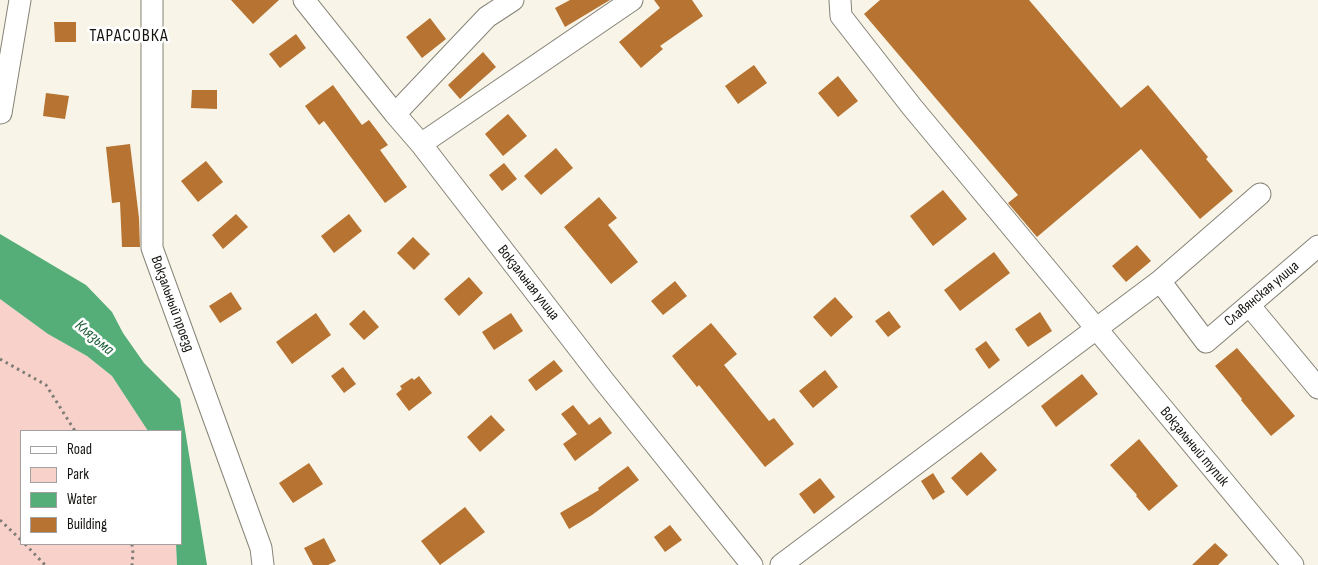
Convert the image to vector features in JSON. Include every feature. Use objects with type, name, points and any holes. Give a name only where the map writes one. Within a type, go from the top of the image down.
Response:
[{"type":"street","points":[[1,113],[20,0]]},
{"type":"street","name":"Вокзальный проезд","points":[[152,0],[152,248],[261,548],[263,565]]},
{"type":"street","name":"Вокзальная улица","points":[[304,0],[421,144],[604,381],[752,565]]},
{"type":"street","points":[[395,114],[487,8],[513,0]]},
{"type":"street","points":[[421,144],[632,0]]},
{"type":"street","name":"Вокзальный тупик","points":[[840,0],[841,16],[912,107],[1293,565]]},
{"type":"street","points":[[781,565],[1160,281],[1260,194]]},
{"type":"street","name":"Славянская улица","points":[[1160,281],[1206,342],[1318,246]]},
{"type":"street","points":[[1250,305],[1318,388]]},
{"type":"path","points":[[0,359],[46,385],[74,430]]},
{"type":"path","points":[[0,520],[20,539]]},
{"type":"path","points":[[26,545],[45,565]]},
{"type":"path","points":[[132,545],[132,565]]},
{"type":"green space","points":[[0,299],[48,334],[87,356],[112,376],[147,430],[20,430],[20,545],[176,545],[177,565],[0,565]]},
{"type":"water","name":"Клязьма","points":[[0,234],[86,285],[112,312],[123,333],[144,363],[180,399],[207,565],[177,565],[176,545],[182,545],[182,430],[147,430],[112,376],[87,356],[48,334],[0,299]]},
{"type":"building","points":[[231,0],[279,0],[253,24]]},
{"type":"building","points":[[570,0],[610,0],[565,27],[555,8]]},
{"type":"building","points":[[654,0],[692,0],[703,16],[660,46],[663,49],[641,68],[619,42],[660,8]]},
{"type":"building","points":[[880,0],[1029,0],[1121,108],[1148,85],[1208,157],[1206,159],[1233,191],[1200,219],[1141,149],[1037,237],[1008,203],[1018,195],[864,14]]},
{"type":"building","points":[[430,18],[446,39],[422,58],[406,37]]},
{"type":"building","points":[[54,22],[76,22],[76,42],[55,42]]},
{"type":"building","points":[[296,34],[306,48],[280,68],[269,54]]},
{"type":"building","points":[[483,52],[496,67],[460,99],[448,85]]},
{"type":"building","points":[[754,65],[767,83],[738,104],[725,86]]},
{"type":"building","points":[[838,76],[858,101],[838,117],[818,93]]},
{"type":"building","points":[[333,85],[362,125],[369,120],[388,145],[380,150],[407,187],[385,203],[324,121],[319,125],[305,106]]},
{"type":"building","points":[[192,90],[217,90],[217,109],[191,108]]},
{"type":"building","points":[[46,93],[69,96],[65,119],[43,116]]},
{"type":"building","points":[[508,114],[527,136],[503,156],[485,134]]},
{"type":"building","points":[[130,144],[139,218],[140,247],[122,247],[120,202],[112,203],[106,147]]},
{"type":"building","points":[[556,148],[573,168],[541,195],[524,176]]},
{"type":"building","points":[[206,161],[223,182],[198,202],[181,181]]},
{"type":"building","points":[[504,163],[517,179],[502,191],[489,175]]},
{"type":"building","points":[[943,190],[967,219],[933,246],[910,216]]},
{"type":"building","points":[[599,197],[617,218],[608,225],[638,262],[611,284],[564,227]]},
{"type":"building","points":[[236,214],[248,227],[223,249],[212,235]]},
{"type":"building","points":[[349,214],[362,231],[334,253],[321,236]]},
{"type":"building","points":[[413,237],[430,254],[414,270],[397,253]]},
{"type":"building","points":[[1137,245],[1151,261],[1126,282],[1112,266]]},
{"type":"building","points":[[994,252],[1010,273],[960,311],[944,290]]},
{"type":"building","points":[[469,277],[483,293],[459,316],[444,299]]},
{"type":"building","points":[[675,281],[687,296],[663,315],[651,301]]},
{"type":"building","points":[[231,292],[242,309],[220,323],[209,306]]},
{"type":"building","points":[[835,297],[853,317],[831,337],[813,317]]},
{"type":"building","points":[[364,310],[379,327],[364,340],[349,324]]},
{"type":"building","points":[[889,311],[901,327],[888,337],[875,321]]},
{"type":"building","points":[[1040,312],[1052,331],[1028,347],[1015,329]]},
{"type":"building","points":[[316,313],[331,335],[292,364],[276,342]]},
{"type":"building","points":[[511,313],[523,331],[494,350],[482,332]]},
{"type":"building","points":[[711,323],[737,354],[724,365],[769,421],[774,418],[794,444],[765,467],[699,385],[697,387],[672,356]]},
{"type":"building","points":[[986,341],[1000,360],[989,369],[975,349]]},
{"type":"building","points":[[1237,348],[1295,416],[1271,436],[1215,366]]},
{"type":"building","points":[[554,360],[563,371],[536,391],[528,380]]},
{"type":"building","points":[[343,367],[356,384],[344,393],[331,376]]},
{"type":"building","points":[[825,370],[838,387],[813,408],[799,391]]},
{"type":"building","points":[[1082,374],[1098,394],[1056,427],[1041,406]]},
{"type":"building","points":[[419,376],[432,393],[409,411],[396,394],[402,389],[400,386]]},
{"type":"building","points":[[573,405],[589,425],[600,417],[612,433],[575,461],[563,444],[577,434],[561,414]]},
{"type":"building","points":[[491,415],[505,430],[480,452],[467,437]]},
{"type":"building","points":[[1139,439],[1178,486],[1149,511],[1110,465]]},
{"type":"building","points":[[981,452],[997,470],[967,496],[951,478]]},
{"type":"building","points":[[309,463],[323,484],[293,503],[279,483]]},
{"type":"building","points":[[628,466],[639,480],[592,515],[569,529],[560,513],[599,490],[598,488]]},
{"type":"building","points":[[933,473],[945,492],[933,500],[921,481]]},
{"type":"building","points":[[820,478],[835,497],[814,514],[799,494]]},
{"type":"building","points":[[465,507],[485,532],[440,565],[421,541]]},
{"type":"building","points":[[670,525],[682,540],[665,552],[654,537]]},
{"type":"building","points":[[324,538],[336,561],[328,565],[313,565],[304,548]]},
{"type":"building","points":[[1215,543],[1228,555],[1218,565],[1192,565]]},
{"type":"district","name":"ТАРАСОВКА","points":[[129,36]]}]
